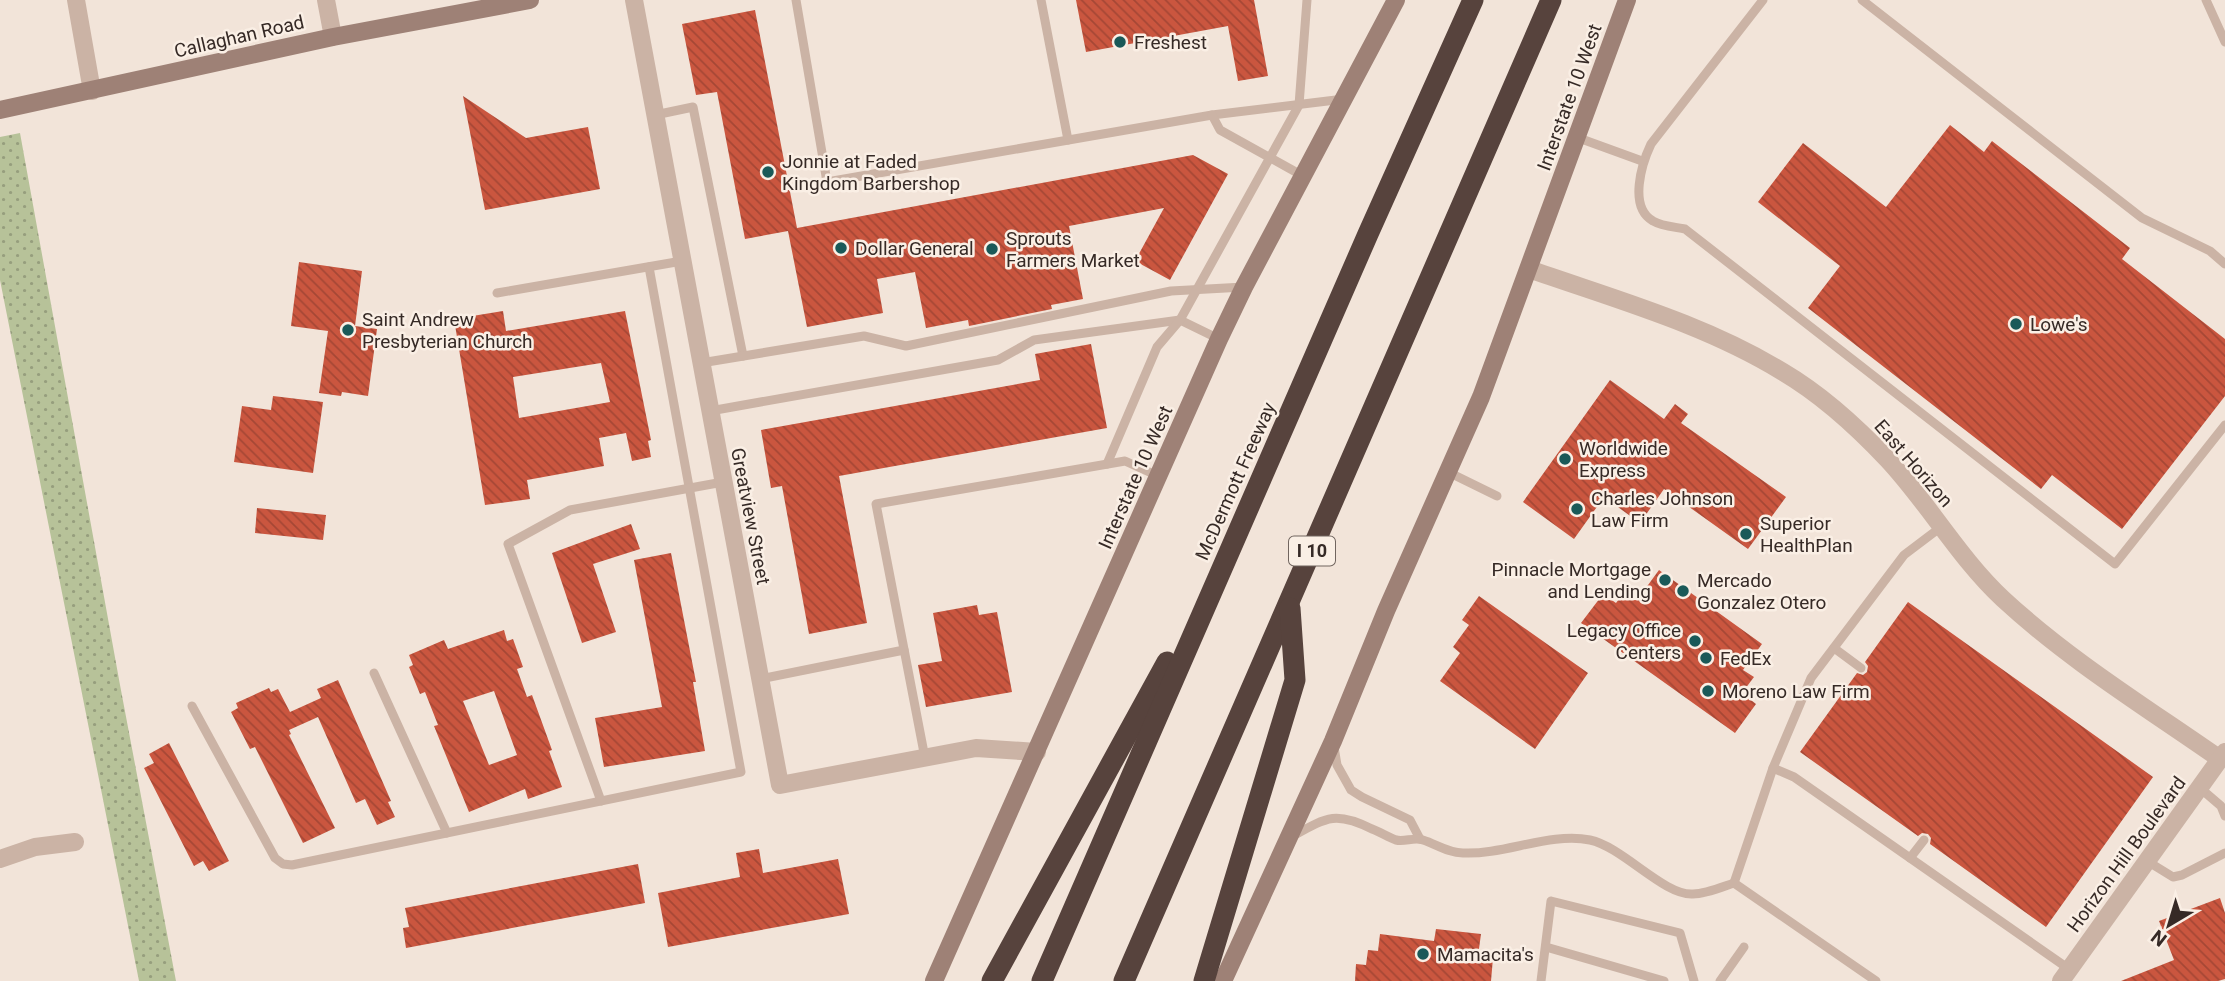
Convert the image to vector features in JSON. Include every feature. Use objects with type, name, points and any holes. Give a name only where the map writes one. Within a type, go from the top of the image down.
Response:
[{"type":"highway","name":"McDermott Freeway","points":[[1042,981],[1473,0]]},
{"type":"highway","name":"I 10","points":[[1124,981],[1550,0]]},
{"type":"highway","points":[[992,981],[1236,537]]},
{"type":"highway","points":[[1204,981],[1295,680],[1289,604]]},
{"type":"main road","name":"Callaghan Road","points":[[0,110],[333,37],[530,0]]},
{"type":"main road","name":"Interstate 10 West","points":[[934,981],[1219,339],[1396,0]]},
{"type":"main road","name":"Interstate 10 West","points":[[1223,981],[1333,741],[1386,611],[1481,397],[1623,5]]},
{"type":"street","points":[[76,0],[92,91]]},
{"type":"street","points":[[326,0],[333,37]]},
{"type":"street","name":"Greatview Street","points":[[634,0],[780,785],[976,748],[1037,752]]},
{"type":"street","name":"East Horizon","points":[[1529,269],[1724,340],[1784,372],[1828,403],[1889,461],[1974,568],[2002,598],[2050,639],[2222,756]]},
{"type":"street","name":"Horizon Hill Boulevard","points":[[2065,975],[2222,756]]},
{"type":"street","points":[[0,859],[35,847],[75,842]]},
{"type":"lane","points":[[796,0],[827,182],[1212,116],[1344,99]]},
{"type":"lane","points":[[1041,0],[1068,140]]},
{"type":"lane","points":[[1107,464],[1157,348],[1180,320],[1299,104],[1307,0]]},
{"type":"lane","points":[[1763,0],[1651,144],[1642,162],[1638,187],[1643,210],[1651,221],[1685,229],[2115,564],[2225,425]]},
{"type":"lane","points":[[1862,0],[2142,218],[2210,251],[2225,264]]},
{"type":"lane","points":[[2206,0],[2225,42]]},
{"type":"lane","points":[[655,115],[693,107],[743,356]]},
{"type":"lane","points":[[1212,116],[1220,130],[1303,176]]},
{"type":"lane","points":[[1576,137],[1642,162]]},
{"type":"lane","points":[[497,293],[682,261]]},
{"type":"lane","points":[[192,706],[275,858],[283,864],[292,865],[741,772],[649,267]]},
{"type":"lane","points":[[701,363],[864,336],[906,346],[1171,291],[1244,287]]},
{"type":"lane","points":[[710,411],[998,360],[1034,340],[1180,320],[1219,339]]},
{"type":"lane","points":[[925,758],[876,504],[1125,461],[1158,476]]},
{"type":"lane","points":[[1448,472],[1497,496]]},
{"type":"lane","points":[[601,801],[508,544],[570,510],[723,482]]},
{"type":"lane","points":[[1734,883],[1773,768],[1811,678],[1904,555],[1941,527]]},
{"type":"lane","points":[[1834,648],[1861,668]]},
{"type":"lane","points":[[760,679],[904,650]]},
{"type":"lane","points":[[374,673],[446,833]]},
{"type":"lane","points":[[1333,741],[1337,765],[1352,790],[1410,820],[1420,839]]},
{"type":"lane","points":[[1773,768],[1794,777],[1910,858],[2065,975]]},
{"type":"lane","points":[[2200,788],[2221,806],[2225,816]]},
{"type":"lane","points":[[1290,837],[1316,823],[1342,817],[1399,841],[1420,839],[1461,853],[1487,852],[1567,838],[1591,840],[1617,851],[1681,892],[1693,895],[1734,883]]},
{"type":"lane","points":[[1910,858],[1924,840]]},
{"type":"lane","points":[[2147,861],[2173,877],[2225,853]]},
{"type":"lane","points":[[1734,883],[1876,981]]},
{"type":"lane","points":[[1541,981],[1551,901],[1680,933],[1694,981]]},
{"type":"lane","points":[[1546,947],[1664,981]]},
{"type":"lane","points":[[1720,981],[1744,947]]},
{"type":"green space","points":[[20,133],[176,981],[139,981],[0,280],[0,137]]},
{"type":"building","points":[[1076,0],[1254,0],[1268,76],[1238,81],[1228,26],[1086,52]]},
{"type":"building","points":[[755,10],[797,228],[1193,155],[1228,174],[1170,280],[1135,261],[1164,208],[1069,226],[1083,299],[1051,305],[1052,309],[969,326],[968,320],[926,328],[915,272],[877,279],[883,313],[807,327],[788,231],[745,239],[717,92],[696,95],[682,24]]},
{"type":"building","points":[[463,96],[526,138],[588,127],[600,189],[485,210]]},
{"type":"building","name":"Lowe's","points":[[1950,125],[1984,152],[1992,141],[2130,248],[2122,259],[2225,339],[2225,396],[2122,529],[2052,475],[2041,489],[1808,308],[1840,266],[1758,202],[1803,143],[1886,207]]},
{"type":"building","name":"Saint Andrew Presbyterian Church","points":[[299,262],[362,271],[355,326],[377,329],[368,396],[342,392],[341,396],[319,393],[328,331],[291,326]]},
{"type":"building","points":[[503,311],[506,331],[625,311],[651,440],[648,441],[651,457],[632,461],[626,433],[599,438],[604,466],[527,480],[530,499],[485,505],[454,319]],"holes":[[[601,363],[610,402],[519,418],[513,377]]]},
{"type":"building","points":[[1091,344],[1107,428],[839,476],[867,623],[809,634],[782,486],[771,488],[761,430],[1040,380],[1035,354]]},
{"type":"building","points":[[1610,380],[1664,419],[1675,404],[1688,414],[1681,423],[1786,497],[1748,549],[1664,489],[1640,523],[1604,497],[1574,539],[1523,502]]},
{"type":"building","points":[[273,396],[323,402],[313,473],[234,462],[242,406],[271,410]]},
{"type":"building","points":[[257,508],[326,515],[323,540],[255,533]]},
{"type":"building","points":[[631,524],[640,549],[593,564],[616,632],[582,643],[552,553]]},
{"type":"building","points":[[671,553],[696,682],[693,682],[705,751],[604,767],[595,718],[662,707],[634,560]]},
{"type":"building","points":[[1659,570],[1762,644],[1743,670],[1754,677],[1742,693],[1756,704],[1735,733],[1581,623],[1603,594],[1616,603],[1628,587],[1640,596]]},
{"type":"building","points":[[1479,596],[1588,673],[1535,749],[1440,681],[1460,653],[1453,647],[1469,625],[1462,620]]},
{"type":"building","points":[[1908,602],[2153,777],[2046,927],[1930,844],[1931,838],[1928,834],[1922,833],[1918,836],[1800,752],[1857,673],[1863,675],[1867,672],[1868,666],[1865,662]]},
{"type":"building","points":[[977,605],[979,615],[997,612],[1012,692],[926,707],[918,665],[942,661],[933,613]]},
{"type":"building","points":[[504,630],[507,641],[513,639],[523,667],[517,669],[527,697],[532,695],[562,787],[528,799],[525,789],[469,812],[434,726],[438,725],[425,692],[420,694],[409,667],[413,665],[409,655],[444,640],[448,649]],"holes":[[[494,691],[517,755],[489,765],[463,701]]]},
{"type":"building","points":[[338,680],[391,801],[388,802],[395,817],[377,825],[365,799],[356,803],[318,717],[289,730],[289,735],[335,828],[303,843],[255,747],[250,749],[231,712],[238,708],[236,703],[269,688],[271,692],[278,689],[290,712],[321,698],[317,689]]},
{"type":"building","points":[[169,743],[229,861],[209,871],[203,861],[194,866],[144,768],[154,763],[149,754]]},
{"type":"building","points":[[759,849],[763,873],[838,859],[849,914],[668,947],[658,893],[740,877],[736,853]]},
{"type":"building","points":[[638,864],[645,903],[406,948],[403,928],[409,927],[405,908]]},
{"type":"building","points":[[2220,898],[2225,913],[2225,979],[2121,981],[2174,960],[2159,921]]},
{"type":"building","name":"Mamacita's","points":[[1436,929],[1481,934],[1478,956],[1493,958],[1491,981],[1355,981],[1356,964],[1366,965],[1368,950],[1378,951],[1380,934],[1434,941]]},
{"type":"place","name":"Freshest","points":[[1120,42]]},
{"type":"place","name":"Jonnie at Faded Kingdom Barbershop","points":[[768,172]]},
{"type":"place","name":"Dollar General","points":[[841,248]]},
{"type":"place","name":"Sprouts Farmers Market","points":[[992,249]]},
{"type":"place","name":"Lowe's","points":[[2016,324]]},
{"type":"place","name":"Saint Andrew Presbyterian Church","points":[[348,330]]},
{"type":"place","name":"Worldwide Express","points":[[1565,459]]},
{"type":"place","name":"Charles Johnson Law Firm","points":[[1577,509]]},
{"type":"place","name":"Superior HealthPlan","points":[[1746,534]]},
{"type":"place","name":"Pinnacle Mortgage and Lending","points":[[1665,580]]},
{"type":"place","name":"Mercado Gonzalez Otero","points":[[1683,591]]},
{"type":"place","name":"Legacy Office Centers","points":[[1695,641]]},
{"type":"place","name":"FedEx","points":[[1706,658]]},
{"type":"place","name":"Moreno Law Firm","points":[[1708,691]]},
{"type":"place","name":"Mamacita's","points":[[1423,954]]}]
